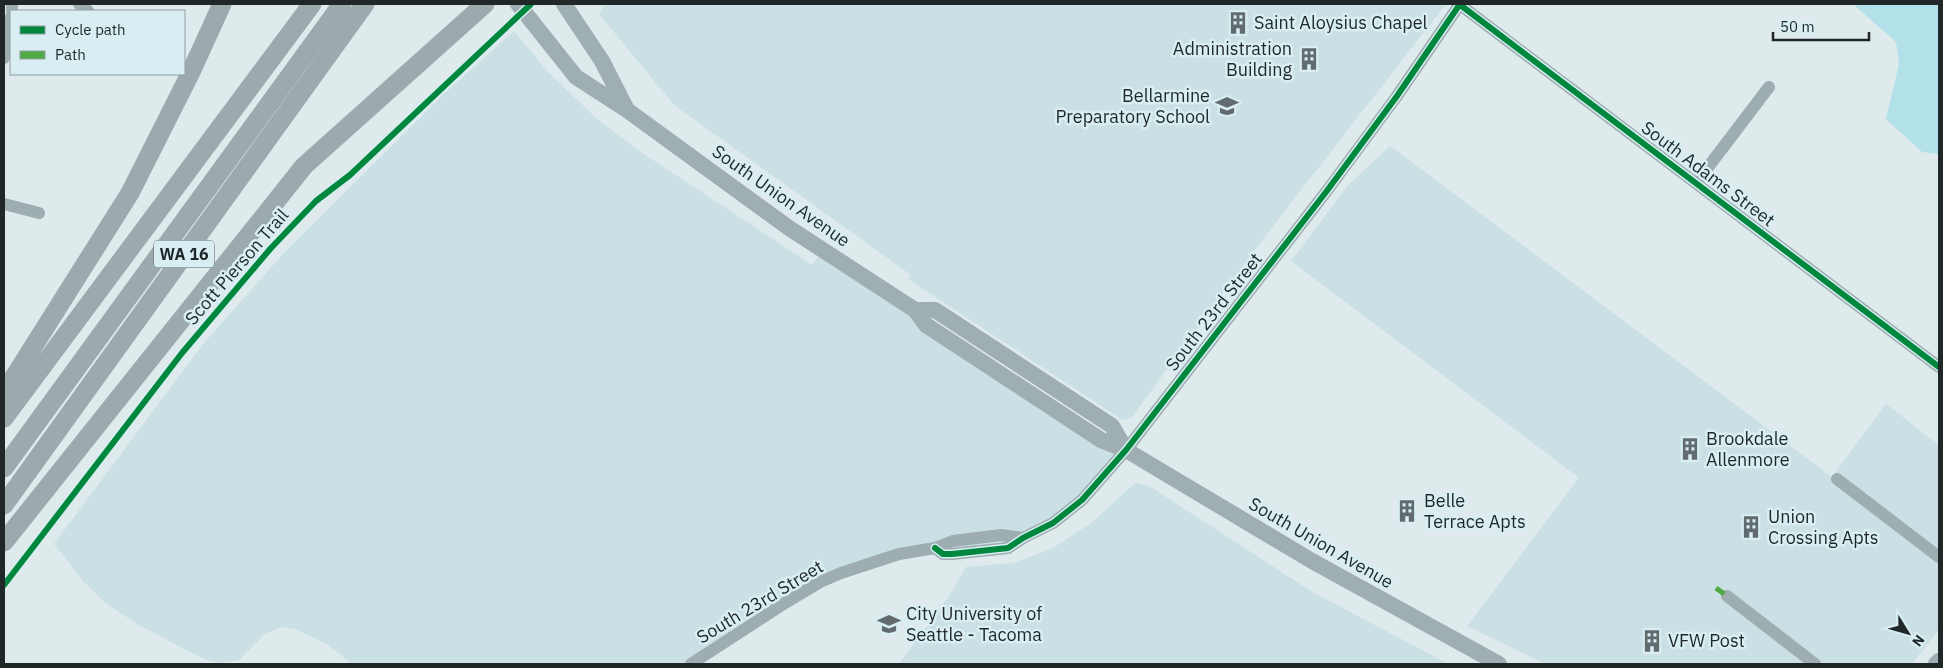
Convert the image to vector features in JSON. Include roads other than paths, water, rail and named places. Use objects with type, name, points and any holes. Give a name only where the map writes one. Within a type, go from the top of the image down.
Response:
[{"type":"highway","points":[[4,393],[130,193],[190,74],[222,4]]},
{"type":"highway","name":"WA 16","points":[[4,418],[312,4]]},
{"type":"highway","points":[[4,468],[342,4]]},
{"type":"highway","name":"WA 16","points":[[4,505],[365,4]]},
{"type":"highway","points":[[4,542],[304,166],[485,4]]},
{"type":"main road","name":"South Union Avenue","points":[[518,4],[576,77],[628,110],[789,228],[916,310],[926,325],[933,330],[1101,440],[1126,450],[1304,556],[1500,664]]},
{"type":"main road","name":"South Union Avenue","points":[[564,4],[602,61],[628,110]]},
{"type":"main road","points":[[1936,664],[1939,660]]},
{"type":"street","name":"South Adams Street","points":[[1460,4],[1939,367]]},
{"type":"street","name":"South 23rd Street","points":[[691,664],[820,582],[899,554],[935,548],[943,543],[967,538],[1010,535],[1023,538],[1054,523],[1082,500],[1126,450],[1326,192],[1397,96],[1460,4]]},
{"type":"street","points":[[4,58],[10,23]]},
{"type":"street","points":[[1696,183],[1769,87]]},
{"type":"street","points":[[4,204],[39,213]]},
{"type":"street","points":[[1837,479],[1939,557]]},
{"type":"street","points":[[1727,596],[1815,664]]},
{"type":"place","name":"Saint Aloysius Chapel","points":[[1238,23]]},
{"type":"place","name":"Administration Building","points":[[1309,59]]},
{"type":"place","name":"Bellarmine Preparatory School","points":[[1227,106]]},
{"type":"place","name":"Brookdale Allenmore","points":[[1690,449]]},
{"type":"place","name":"Belle Terrace Apts","points":[[1407,511]]},
{"type":"place","name":"Union Crossing Apts","points":[[1751,527]]},
{"type":"place","name":"City University of Seattle - Tacoma","points":[[889,624]]},
{"type":"place","name":"VFW Post","points":[[1652,641]]}]
